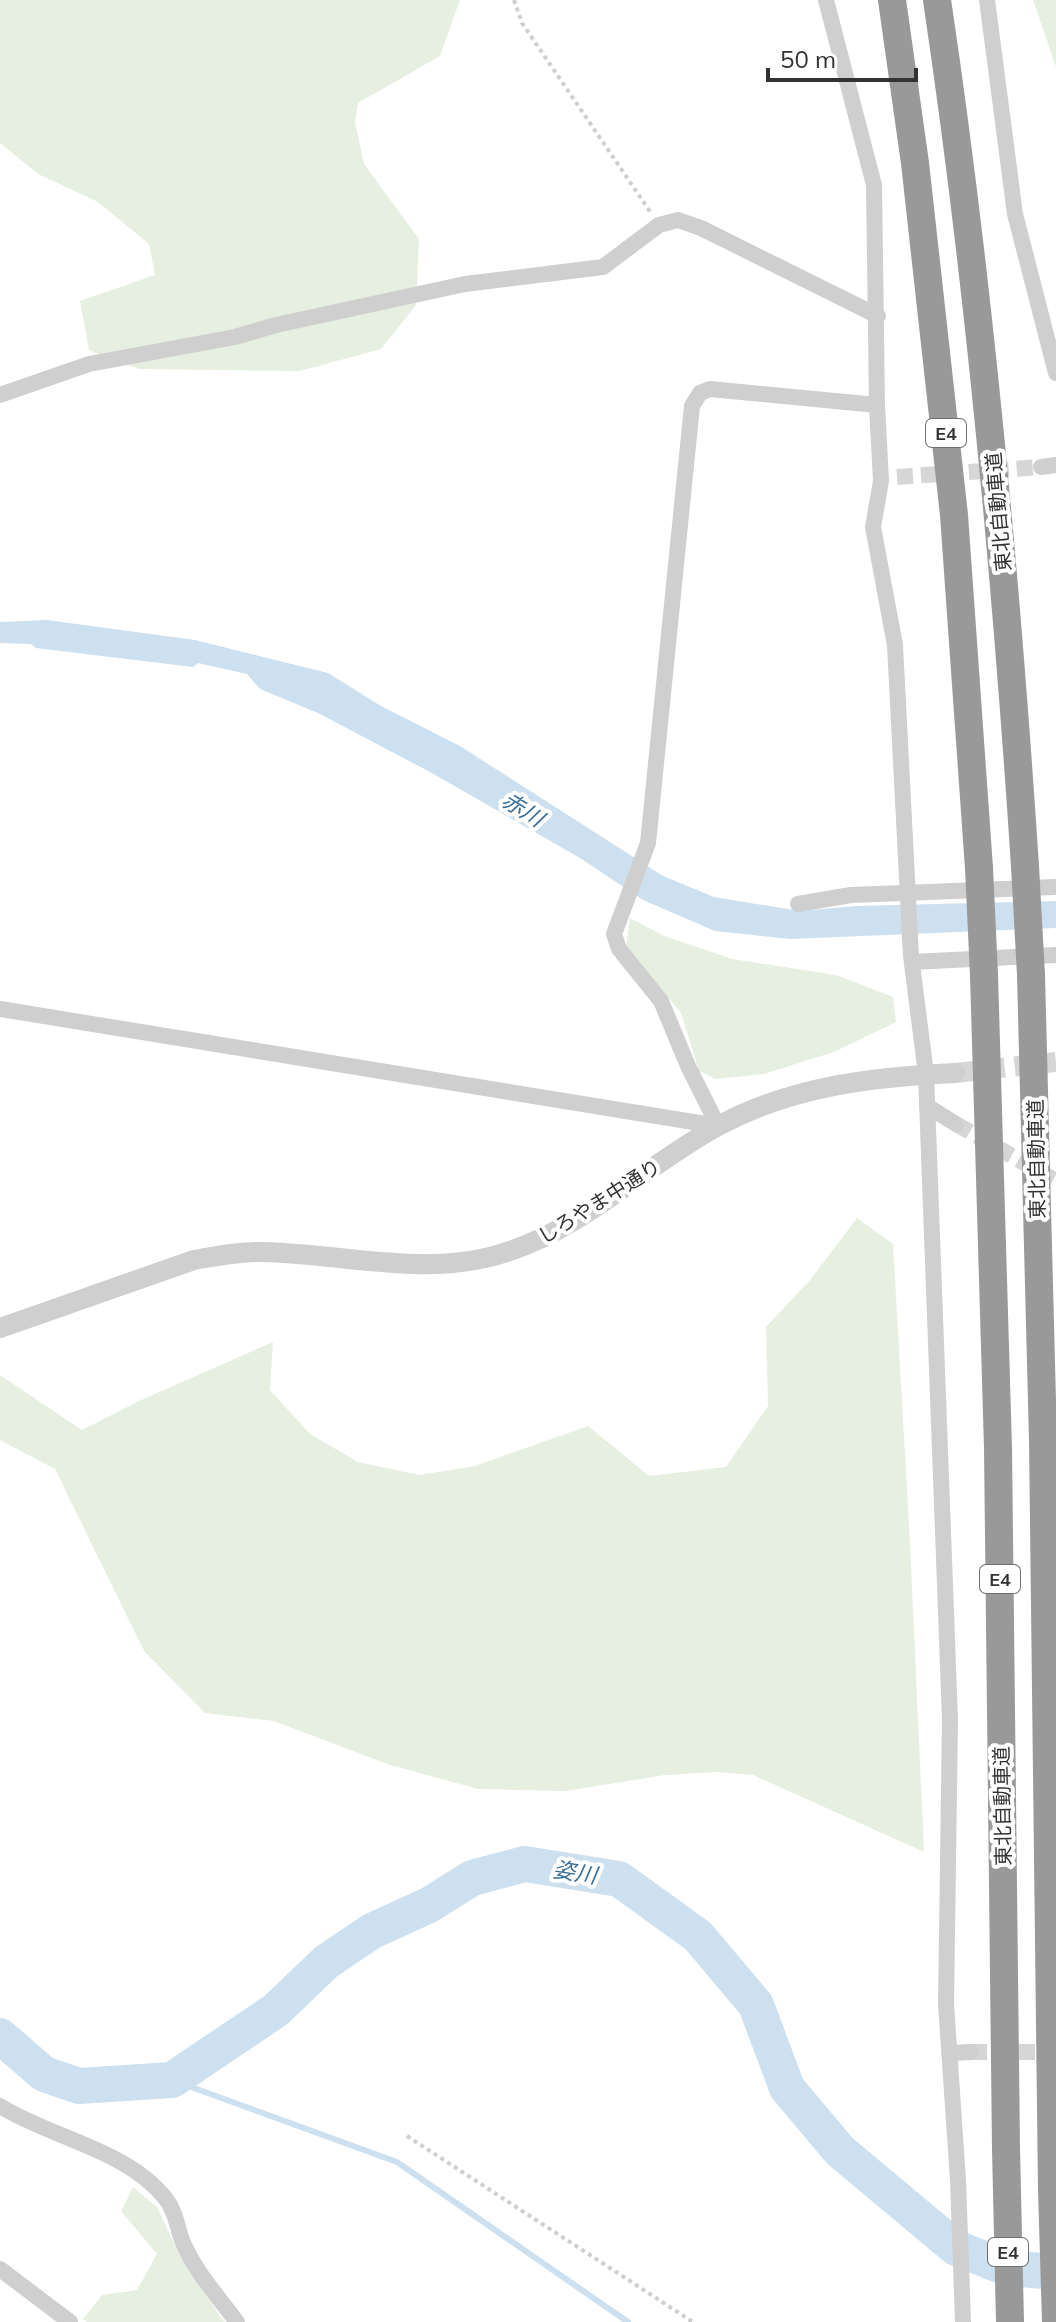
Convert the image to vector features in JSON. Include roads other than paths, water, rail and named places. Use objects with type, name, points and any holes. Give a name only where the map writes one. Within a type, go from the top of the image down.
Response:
[{"type":"highway","name":"東北自動車道","points":[[892,0],[915,163],[951,484],[979,868],[998,1448],[1010,2322]]},
{"type":"highway","name":"東北自動車道","points":[[937,0],[982,339],[1002,548],[1031,975],[1043,1472],[1056,2322]]},
{"type":"street","points":[[826,0],[874,185],[877,405],[889,479],[873,527],[895,645],[912,959],[926,1074],[950,1720],[946,2004],[958,2180],[963,2322]]},
{"type":"street","points":[[987,0],[1015,214],[1056,373]]},
{"type":"street","points":[[0,395],[89,364],[235,337],[276,325],[465,284],[603,267],[659,225],[678,220],[701,228],[878,316]]},
{"type":"street","points":[[718,1126],[688,1066],[661,1001],[619,949],[614,934],[648,843],[692,406],[700,393],[710,389],[877,405]]},
{"type":"street","points":[[798,904],[851,895],[1056,887]]},
{"type":"street","points":[[912,959],[1056,955]]},
{"type":"street","points":[[0,1009],[718,1126]]},
{"type":"street","name":"しろやま中通り","points":[[0,1328],[194,1260],[228,1254],[261,1252],[428,1265],[469,1262],[505,1253],[541,1240],[718,1126],[765,1103],[831,1085],[955,1073]]},
{"type":"street","points":[[927,1106],[956,1124]]},
{"type":"street","points":[[949,2053],[971,2052]]},
{"type":"street","points":[[0,2106],[20,2119],[88,2146],[141,2175],[166,2199],[175,2215],[184,2246],[237,2322]]},
{"type":"street","points":[[0,2269],[70,2322]]},
{"type":"water","name":"赤川","points":[[47,620],[195,640],[328,673],[381,706],[460,746],[663,876],[714,897],[800,911],[856,906],[1056,901],[1056,928],[790,939],[715,931],[643,900],[580,858],[430,772],[318,713],[260,689],[247,674],[198,663],[193,667],[36,648],[31,644],[0,643],[0,622]]},
{"type":"waterway","name":"姿川","points":[[0,2036],[44,2074],[79,2086],[172,2080],[276,2010],[326,1962],[372,1931],[429,1905],[472,1878],[525,1864],[619,1879],[698,1936],[756,2005],[787,2088],[840,2151],[956,2248],[1007,2268],[1056,2272]]},
{"type":"waterway","points":[[172,2080],[397,2162],[628,2322]]},
{"type":"tunnel","points":[[897,477],[1041,467]]},
{"type":"tunnel","points":[[955,1073],[1056,1062]]},
{"type":"tunnel","points":[[956,1124],[1056,1181]]},
{"type":"tunnel","points":[[971,2052],[1056,2052]]}]
